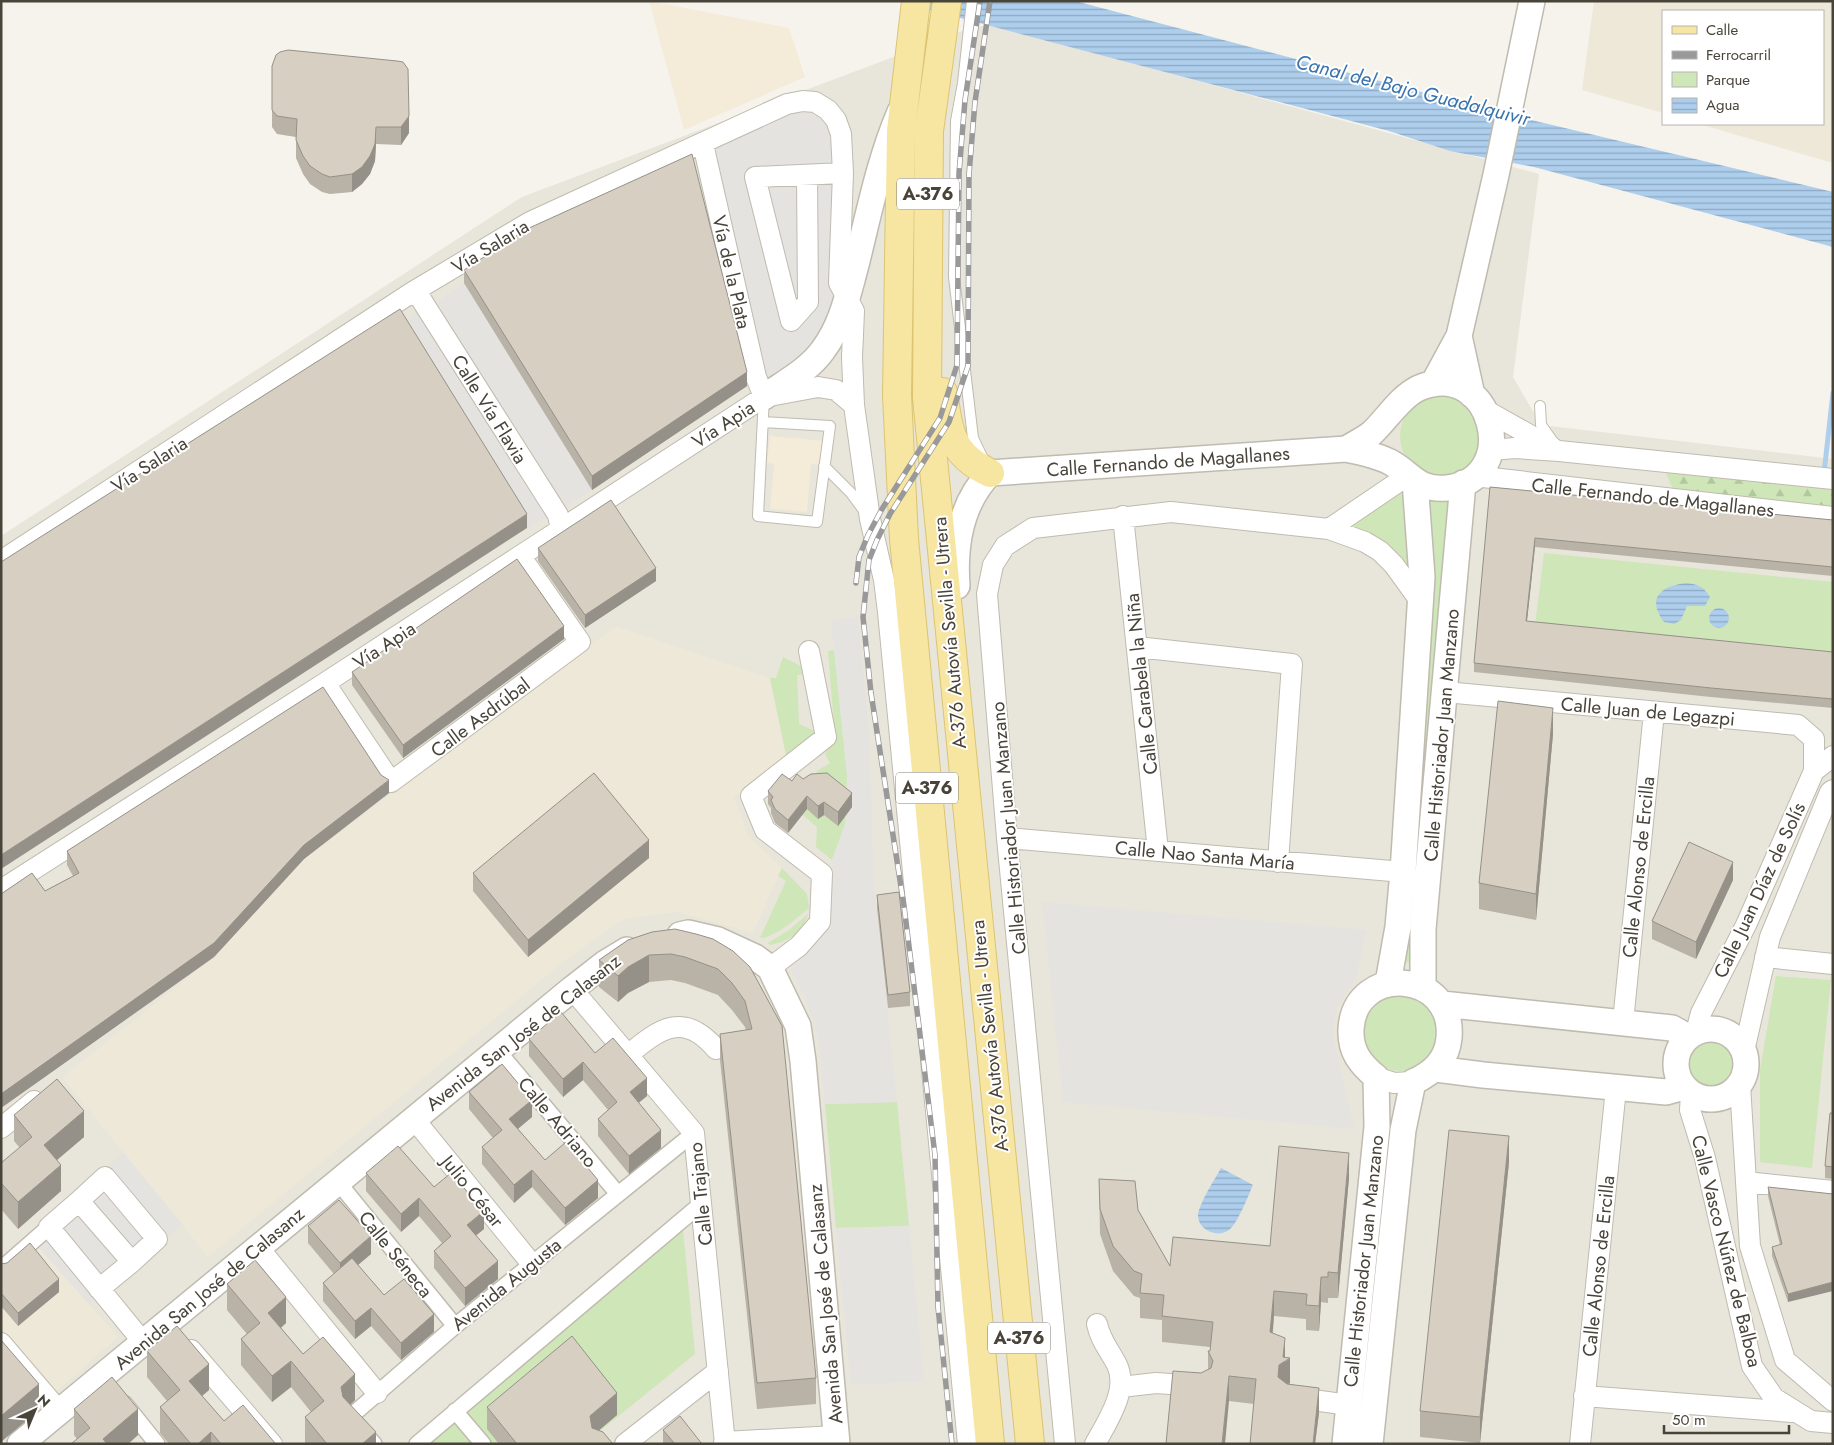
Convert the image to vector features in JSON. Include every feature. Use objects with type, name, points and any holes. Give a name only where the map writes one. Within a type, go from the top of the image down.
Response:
[{"type":"main road","name":"A-376 Autovía Sevilla - Utrera","points":[[915,6],[902,118],[897,395],[904,539],[990,1444]]},
{"type":"main road","name":"A-376 Autovía Sevilla - Utrera","points":[[954,12],[929,131],[927,398],[956,708],[1030,1444]]},
{"type":"main road","points":[[928,257],[949,432],[954,444],[962,455],[973,465],[990,474]]},
{"type":"street","points":[[1433,384],[1460,336],[1532,1]]},
{"type":"street","name":"Vía Salaria","points":[[1,561],[411,293],[530,222],[788,104],[803,101],[815,102],[828,110],[836,120],[843,146],[839,283],[851,304]]},
{"type":"street","name":"Vía Apia","points":[[1,890],[521,556],[764,397],[809,365],[823,350],[851,304],[858,254],[886,144],[902,118]]},
{"type":"street","name":"Vía de la Plata","points":[[703,144],[756,377],[764,397]]},
{"type":"street","points":[[807,174],[808,302],[790,321],[755,177],[807,174],[843,173]]},
{"type":"street","name":"Calle Vía Flavia","points":[[411,293],[419,296],[558,515],[560,530]]},
{"type":"street","points":[[851,304],[854,405],[870,519],[884,580],[888,612],[968,1444]]},
{"type":"street","points":[[1346,448],[1376,456],[1392,463],[1407,476],[1430,487],[1447,488],[1468,480],[1484,464],[1491,450],[1493,437],[1479,403],[1460,336]]},
{"type":"street","points":[[1346,448],[1370,435],[1405,397],[1418,389],[1433,384],[1447,384],[1460,388],[1479,403],[1559,451]]},
{"type":"street","name":"Vía Apia","points":[[764,397],[818,387],[836,390],[854,405]]},
{"type":"street","points":[[1395,410],[1389,425],[1388,441],[1392,456],[1407,476]]},
{"type":"street","name":"Calle Fernando de Magallanes","points":[[990,474],[1346,448]]},
{"type":"street","name":"Calle Fernando de Magallanes","points":[[1491,450],[1515,448],[1559,451],[1833,479]]},
{"type":"street","points":[[956,708],[963,663],[955,562],[957,538],[971,497],[990,474]]},
{"type":"street","points":[[1329,529],[1407,476]]},
{"type":"street","name":"Calle Historiador Juan Manzano","points":[[1388,983],[1398,927],[1403,872],[1422,578],[1407,476]]},
{"type":"street","name":"Calle Fernando de Magallanes","points":[[1468,480],[1833,517]]},
{"type":"street","name":"Calle Historiador Juan Manzano","points":[[1423,988],[1423,929],[1445,692],[1468,480]]},
{"type":"street","name":"Calle Historiador Juan Manzano","points":[[1066,1444],[997,752],[987,594],[993,565],[1005,546],[1033,528],[1123,516],[1172,512],[1329,529],[1365,542],[1380,551],[1394,565],[1420,601]]},
{"type":"street","name":"Calle Carabela la Niña","points":[[1123,516],[1158,851]]},
{"type":"street","name":"Calle Asdrúbal","points":[[325,683],[392,782],[580,642],[521,556]]},
{"type":"street","points":[[1137,648],[1292,664],[1278,862]]},
{"type":"street","points":[[770,968],[800,946],[820,922],[822,874],[766,830],[751,796],[826,737],[809,651]]},
{"type":"street","name":"Calle Juan de Legazpi","points":[[1445,692],[1798,725],[1814,739],[1814,771]]},
{"type":"street","name":"Calle Alonso de Ercilla","points":[[1623,1022],[1654,712]]},
{"type":"street","name":"Calle Juan Díaz de Solís","points":[[1692,1034],[1700,1013],[1746,925],[1814,771],[1833,756]]},
{"type":"street","name":"Calle Juan Díaz de Solís","points":[[1744,1051],[1770,936],[1830,792],[1833,790]]},
{"type":"street","name":"Calle Nao Santa María","points":[[1007,838],[1403,872]]},
{"type":"street","name":"Avenida San José de Calasanz","points":[[20,1444],[59,1411],[110,1386],[143,1342],[604,964],[650,940],[688,934],[718,940],[755,957],[770,968],[798,1026],[803,1061],[837,1440]]},
{"type":"street","points":[[1765,957],[1833,964]]},
{"type":"street","points":[[1406,982],[1423,988],[1442,1004],[1450,1026],[1448,1049],[1436,1069],[1413,1082],[1394,1083],[1376,1077],[1361,1065],[1350,1042],[1352,1016],[1366,995],[1388,983],[1406,982]]},
{"type":"street","name":"Calle Trajano","points":[[572,989],[694,1133],[724,1443]]},
{"type":"street","points":[[1442,1004],[1623,1022],[1672,1028],[1692,1034],[1715,1029],[1732,1036],[1744,1051]]},
{"type":"street","points":[[628,1055],[652,1035],[672,1027],[694,1029],[707,1038],[716,1050]]},
{"type":"street","name":"Calle Vasco Núñez de Balboa","points":[[1692,1034],[1677,1052],[1676,1070],[1687,1090],[1690,1110],[1705,1158],[1752,1366],[1774,1398],[1811,1421],[1833,1423]]},
{"type":"street","name":"Calle Adriano","points":[[498,1051],[618,1194]]},
{"type":"street","name":"Calle Vasco Núñez de Balboa","points":[[1744,1051],[1746,1069],[1740,1085],[1750,1246],[1785,1360],[1833,1400]]},
{"type":"street","points":[[1436,1069],[1616,1088],[1666,1092],[1687,1090],[1708,1100],[1726,1097],[1740,1085]]},
{"type":"street","name":"Calle Historiador Juan Manzano","points":[[1345,1444],[1377,1126],[1376,1077]]},
{"type":"street","name":"Calle Historiador Juan Manzano","points":[[1370,1444],[1403,1130],[1413,1082]]},
{"type":"street","name":"Calle Alonso de Ercilla","points":[[1580,1444],[1616,1088]]},
{"type":"street","points":[[1,1128],[34,1101]]},
{"type":"street","name":"Julio César","points":[[414,1119],[532,1263]]},
{"type":"street","name":"Avenida Augusta","points":[[374,1444],[350,1418],[455,1326],[694,1133]]},
{"type":"street","points":[[1,1269],[105,1177],[157,1239],[99,1289]]},
{"type":"street","name":"Calle Séneca","points":[[338,1182],[455,1326]]},
{"type":"street","points":[[1746,1182],[1833,1191]]},
{"type":"street","points":[[79,1201],[132,1262]]},
{"type":"street","points":[[417,1444],[701,1204]]},
{"type":"street","points":[[49,1227],[143,1342]]},
{"type":"street","points":[[258,1247],[377,1393]]},
{"type":"street","points":[[167,1322],[272,1444]]},
{"type":"street","points":[[1095,1444],[1109,1419],[1121,1388],[1118,1366],[1101,1340],[1097,1324]]},
{"type":"street","points":[[1,1343],[59,1411]]},
{"type":"street","points":[[625,1444],[718,1371]]},
{"type":"street","points":[[1121,1388],[1156,1383],[1201,1386]]},
{"type":"street","points":[[110,1386],[157,1444]]},
{"type":"street","points":[[1584,1396],[1796,1412]]},
{"type":"street","points":[[1289,1397],[1349,1405]]},
{"type":"street","points":[[456,1411],[483,1444]]},
{"type":"street","points":[[724,1443],[837,1440]]},
{"type":"lane","points":[[972,1],[954,12],[963,83],[956,121],[954,277],[973,438],[990,474]]},
{"type":"lane","points":[[763,422],[830,426],[817,522],[758,516],[764,397]]},
{"type":"lane","points":[[1540,406],[1541,426],[1559,451]]},
{"type":"lane","points":[[824,466],[851,493],[870,519]]},
{"type":"shaded area","points":[[649,1],[789,28],[805,77],[684,130]]},
{"type":"shaded area","points":[[1594,1],[1833,1],[1833,163],[1702,125],[1824,125],[1824,10],[1662,10],[1662,113],[1582,90]]},
{"type":"shaded area","points":[[992,25],[1539,174],[1513,377],[1541,425],[1833,459],[1833,1444],[1,1444],[1,536],[522,197],[973,27]]},
{"type":"shaded area","points":[[802,109],[828,123],[833,157],[834,305],[824,334],[767,382],[708,145]]},
{"type":"shaded area","points":[[464,283],[592,490],[562,509],[437,302]]},
{"type":"shaded area","points":[[422,309],[550,515],[527,528],[400,323]]},
{"type":"shaded area","points":[[770,436],[826,441],[824,465],[811,464],[807,512],[770,509],[774,464],[767,463]]},
{"type":"shaded area","points":[[858,617],[869,732],[874,886],[897,1102],[825,1104],[818,1036],[805,997],[791,970],[831,917],[832,860],[845,824],[847,777],[831,620]]},
{"type":"shaded area","points":[[616,626],[770,678],[786,755],[734,797],[749,837],[782,868],[753,933],[677,912],[624,919],[563,962],[208,1257],[62,1077],[214,957],[304,859]]},
{"type":"shaded area","points":[[1042,902],[1367,930],[1356,977],[1336,1011],[1333,1036],[1354,1129],[1063,1102]]},
{"type":"shaded area","points":[[123,1152],[182,1224],[89,1304],[33,1241]]},
{"type":"shaded area","points":[[909,1226],[924,1382],[851,1384],[836,1228]]},
{"type":"shaded area","points":[[33,1241],[118,1337],[56,1392],[1,1330],[1,1269]]},
{"type":"green space","points":[[1441,395],[1457,399],[1470,407],[1478,420],[1482,436],[1478,452],[1470,465],[1457,473],[1441,477],[1425,473],[1412,465],[1404,452],[1400,436],[1404,420],[1412,407],[1425,399]]},
{"type":"green space","points":[[1663,467],[1833,485],[1833,506],[1674,491]]},
{"type":"green space","points":[[1405,484],[1417,583],[1342,525]]},
{"type":"green space","points":[[1422,494],[1456,495],[1414,963],[1402,962]]},
{"type":"green space","points":[[1544,553],[1833,582],[1833,655],[1535,626]]},
{"type":"green space","points":[[834,650],[851,808],[832,860],[816,847],[817,827],[803,815],[807,809],[820,818],[824,815],[816,776],[817,771],[830,763],[825,754],[835,737],[828,651]]},
{"type":"green space","points":[[783,657],[808,670],[808,674],[797,675],[799,724],[815,731],[815,736],[810,744],[786,755],[770,678],[776,678]]},
{"type":"green space","points":[[782,868],[807,894],[809,908],[780,931],[760,938],[786,881],[778,876]]},
{"type":"green space","points":[[808,914],[802,926],[794,935],[777,943],[770,945],[768,943],[789,930]]},
{"type":"green space","points":[[1776,976],[1831,980],[1812,1168],[1760,1162],[1760,1070]]},
{"type":"green space","points":[[1400,995],[1414,998],[1427,1006],[1435,1019],[1438,1033],[1435,1047],[1427,1060],[1414,1068],[1400,1071],[1386,1068],[1373,1060],[1365,1047],[1362,1033],[1365,1019],[1373,1006],[1386,998]]},
{"type":"green space","points":[[1708,1040],[1718,1040],[1730,1047],[1737,1059],[1737,1069],[1730,1081],[1718,1088],[1708,1088],[1700,1084],[1693,1077],[1689,1069],[1689,1059],[1693,1051],[1700,1044]]},
{"type":"green space","points":[[897,1102],[909,1226],[836,1228],[825,1104]]},
{"type":"green space","points":[[683,1230],[695,1354],[584,1444],[492,1444],[465,1411]]},
{"type":"green space","points":[[455,1418],[476,1444],[425,1444]]},
{"type":"water","name":"Canal del Bajo Guadalquivir","points":[[896,1],[1075,1],[1498,112],[1833,192],[1833,247],[1534,167],[1450,151],[1389,131]]},
{"type":"water","points":[[1686,583],[1703,588],[1710,597],[1705,606],[1687,606],[1681,620],[1674,624],[1664,622],[1656,606],[1656,600],[1663,590]]},
{"type":"water","points":[[1719,608],[1726,611],[1729,618],[1726,625],[1719,628],[1712,625],[1709,618],[1712,611]]},
{"type":"water","points":[[1221,1168],[1253,1185],[1236,1222],[1229,1230],[1218,1233],[1206,1230],[1199,1221],[1198,1216],[1204,1199]]},
{"type":"building","points":[[288,50],[397,61],[403,62],[408,69],[409,116],[401,127],[376,127],[375,144],[370,156],[362,167],[352,174],[330,177],[310,166],[296,140],[297,119],[277,116],[272,110],[272,66],[276,55]]},
{"type":"building","points":[[692,154],[747,372],[592,476],[464,270],[527,229]]},
{"type":"building","points":[[400,309],[527,514],[1,855],[1,562]]},
{"type":"building","points":[[1490,487],[1833,520],[1833,567],[1535,538],[1526,621],[1833,652],[1833,699],[1474,663]]},
{"type":"building","points":[[611,500],[656,568],[585,615],[538,548]]},
{"type":"building","points":[[517,559],[564,626],[403,745],[352,672]]},
{"type":"building","points":[[323,687],[381,775],[389,780],[304,845],[214,943],[1,1094],[1,894],[32,873],[45,891],[79,873],[67,851]]},
{"type":"building","points":[[1498,701],[1553,708],[1536,894],[1479,883]]},
{"type":"building","points":[[594,773],[649,840],[528,940],[473,873]]},
{"type":"building","points":[[827,773],[852,793],[838,812],[824,802],[818,806],[807,796],[788,820],[775,809],[771,800],[773,797],[768,791],[782,774],[792,781],[797,774],[803,779],[811,774]]},
{"type":"building","points":[[1689,842],[1733,862],[1696,942],[1652,921]]},
{"type":"building","points":[[899,892],[910,992],[888,995],[877,895]]},
{"type":"building","points":[[675,929],[713,939],[733,951],[750,967],[782,1026],[816,1378],[757,1383],[720,1034],[752,1029],[745,1001],[732,983],[718,969],[685,957],[671,954],[649,955],[628,967],[618,976],[599,960],[628,940],[652,932]]},
{"type":"building","points":[[561,1012],[595,1053],[613,1038],[647,1078],[630,1092],[661,1130],[629,1156],[598,1119],[617,1102],[583,1062],[563,1079],[529,1039]]},
{"type":"building","points":[[502,1064],[532,1100],[509,1119],[545,1160],[566,1142],[598,1180],[565,1208],[532,1170],[514,1185],[482,1147],[502,1130],[469,1092]]},
{"type":"building","points":[[57,1079],[84,1111],[44,1145],[61,1165],[18,1202],[1,1183],[1,1163],[32,1137],[14,1115]]},
{"type":"building","points":[[1830,1113],[1833,1113],[1833,1167],[1825,1166]]},
{"type":"building","points":[[1449,1130],[1509,1136],[1480,1417],[1420,1411]]},
{"type":"building","points":[[398,1146],[434,1187],[451,1173],[484,1211],[467,1225],[498,1261],[465,1288],[434,1251],[451,1236],[419,1198],[401,1214],[366,1173]]},
{"type":"building","points":[[1279,1146],[1349,1153],[1338,1273],[1328,1272],[1328,1277],[1321,1277],[1319,1306],[1306,1305],[1307,1294],[1274,1291],[1270,1332],[1285,1338],[1283,1357],[1290,1358],[1279,1365],[1278,1377],[1287,1384],[1319,1388],[1313,1444],[1250,1444],[1256,1379],[1229,1376],[1222,1444],[1166,1444],[1173,1371],[1201,1373],[1211,1368],[1213,1361],[1208,1351],[1210,1351],[1213,1322],[1162,1316],[1164,1295],[1140,1293],[1142,1274],[1134,1271],[1113,1246],[1100,1209],[1099,1179],[1135,1181],[1138,1210],[1170,1266],[1173,1237],[1270,1246]]},
{"type":"building","points":[[1768,1187],[1833,1194],[1833,1282],[1788,1294],[1772,1247],[1782,1244]]},
{"type":"building","points":[[339,1200],[371,1236],[340,1263],[308,1226]]},
{"type":"building","points":[[30,1243],[59,1279],[18,1313],[1,1293],[1,1264],[7,1263]]},
{"type":"building","points":[[352,1258],[384,1295],[404,1279],[434,1314],[401,1343],[371,1308],[355,1321],[323,1283]]},
{"type":"building","points":[[255,1260],[286,1297],[268,1313],[303,1354],[323,1337],[355,1374],[341,1387],[343,1397],[376,1432],[362,1444],[327,1444],[305,1417],[324,1401],[291,1361],[272,1376],[241,1339],[260,1323],[227,1284]]},
{"type":"building","points":[[177,1326],[209,1364],[189,1381],[224,1421],[243,1405],[275,1444],[221,1444],[211,1432],[198,1444],[191,1444],[160,1407],[180,1390],[147,1351]]},
{"type":"building","points":[[572,1336],[617,1393],[590,1416],[592,1428],[603,1432],[613,1444],[517,1444],[487,1407]]},
{"type":"building","points":[[1,1340],[39,1384],[1,1416]]},
{"type":"building","points":[[112,1377],[138,1409],[103,1439],[107,1444],[71,1444],[90,1428],[74,1409]]},
{"type":"building","points":[[680,1416],[702,1444],[675,1444],[663,1430]]},
{"type":"waterway","points":[[1824,473],[1833,393]]},
{"type":"railway","points":[[856,583],[859,557],[868,535],[882,509],[940,418],[957,365],[959,173],[965,100],[980,1]]},
{"type":"railway","points":[[952,1444],[938,1307],[935,1155],[904,906],[871,693],[863,617],[869,560],[877,540],[890,514],[949,422],[968,366],[969,174],[975,102],[990,1]]}]
